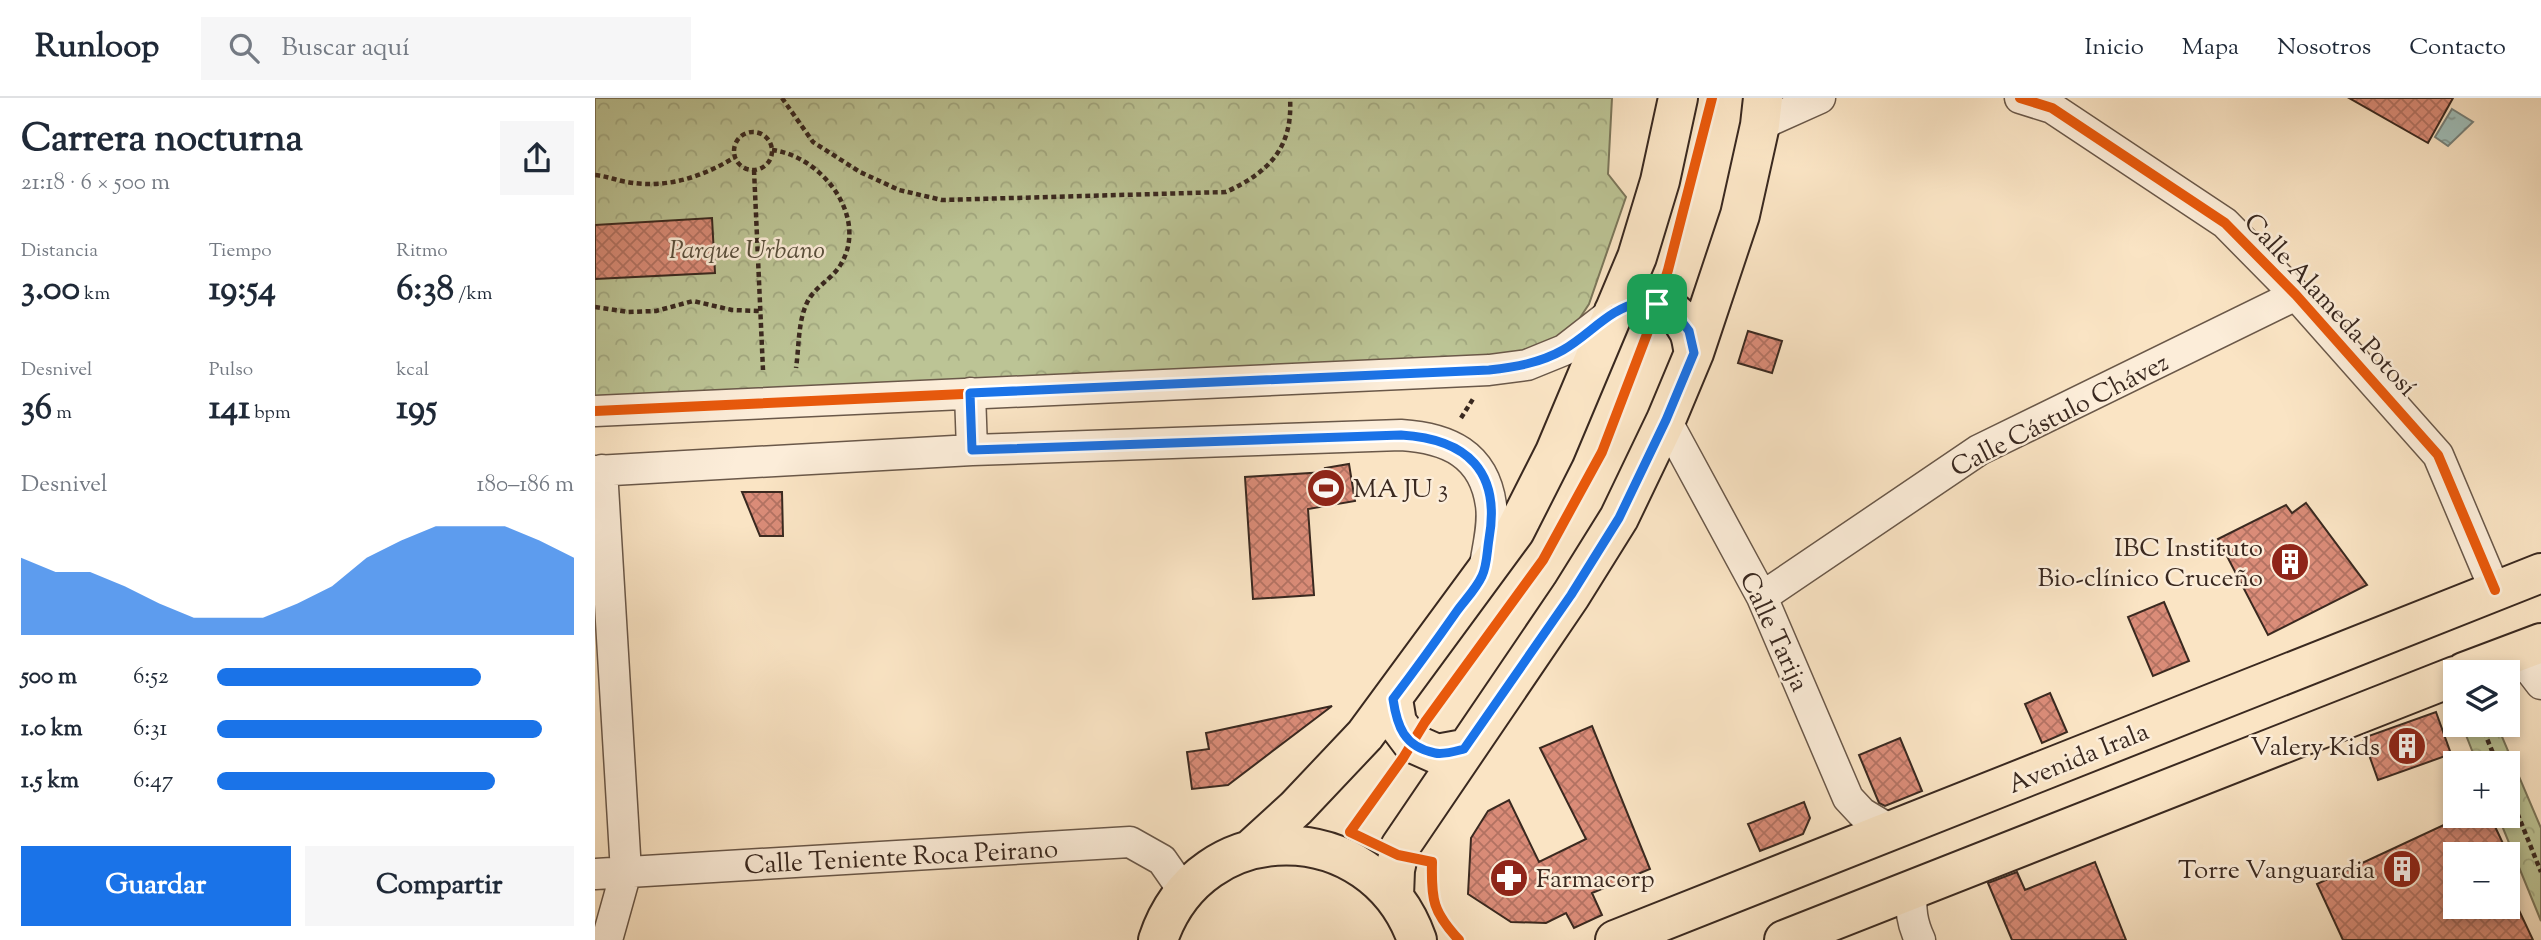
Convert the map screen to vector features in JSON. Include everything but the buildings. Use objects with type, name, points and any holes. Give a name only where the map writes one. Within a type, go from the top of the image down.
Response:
[{"type":"main road","points":[[1250,850],[1296,808],[1356,744],[1393,699],[1515,531],[1555,452],[1637,257],[1660,181],[1678,98]]},
{"type":"main road","points":[[1394,896],[1395,870],[1400,847],[1571,595],[1619,518],[1666,420],[1694,353],[1740,215],[1762,111]]},
{"type":"main road","points":[[1614,311],[1642,302],[1657,304],[1676,314],[1689,331],[1694,353]]},
{"type":"main road","name":"Avenida Irala","points":[[1615,940],[2541,573]]},
{"type":"main road","points":[[2495,660],[2524,649]]},
{"type":"main road","points":[[1784,940],[2443,681]]},
{"type":"main road","points":[[1393,699],[1397,723],[1412,744],[1437,754],[1464,749]]},
{"type":"main road","points":[[1158,940],[1166,920],[1185,892],[1214,867],[1250,850],[1281,845],[1324,850],[1363,868],[1380,880],[1394,896],[1407,916],[1417,940]]},
{"type":"street","points":[[1762,111],[1820,98]]},
{"type":"street","name":"Calle Alameda Potosí","points":[[2020,98],[2052,108],[2225,223],[2296,295],[2438,454],[2495,590]]},
{"type":"street","name":"Calle Cástulo Chávez","points":[[1762,597],[1979,450],[2296,295]]},
{"type":"street","points":[[595,411],[1489,370],[1527,365],[1564,350],[1614,311]]},
{"type":"street","points":[[970,393],[972,450]]},
{"type":"street","name":"Calle Tarija","points":[[1666,420],[1762,597],[1848,798],[1862,813],[1892,831]]},
{"type":"street","points":[[607,940],[625,872],[599,471],[972,450],[1424,436],[1445,442],[1463,452],[1483,475],[1492,506],[1483,576]]},
{"type":"street","points":[[2524,649],[2531,671],[2541,684]]},
{"type":"street","name":"Calle Teniente Roca Peirano","points":[[595,874],[1130,842],[1162,860],[1185,892]]},
{"type":"street","points":[[1912,890],[1910,907],[1920,940]]},
{"type":"path","points":[[782,98],[813,142],[860,172],[899,190],[942,200],[1226,192],[1251,180],[1274,160],[1285,141],[1290,98]]},
{"type":"path","points":[[752,132],[766,137],[772,150],[767,164],[754,170],[744,168],[735,157],[736,142],[743,135],[752,132]]},
{"type":"path","points":[[772,150],[783,151],[812,164],[839,197],[851,229],[841,265],[811,295],[805,307],[796,368]]},
{"type":"path","points":[[595,175],[636,183],[673,183],[704,175],[735,157]]},
{"type":"path","points":[[754,170],[763,370]]},
{"type":"path","points":[[595,307],[628,312],[656,311],[693,301],[732,310],[760,312]]},
{"type":"path","points":[[2520,820],[2541,872]]},
{"type":"green space","name":"Parque Urbano","points":[[595,98],[1612,98],[1608,174],[1626,197],[1589,304],[1568,336],[1534,360],[595,406]]},
{"type":"green space","points":[[2467,737],[2502,737],[2508,751],[2472,751]]},
{"type":"green space","points":[[2520,779],[2541,828],[2541,921],[2520,870],[2520,842],[2509,842],[2503,828],[2520,828]]},
{"type":"water","points":[[2452,109],[2473,122],[2448,146],[2435,137]]},
{"type":"cycle path","points":[[1459,940],[1435,905],[1432,862],[1398,855],[1350,832],[1403,758],[1425,722],[1543,560],[1602,452],[1652,321],[1668,270],[1712,98]]},
{"type":"cycle path","points":[[2020,98],[2052,108],[2225,223],[2296,295],[2438,455],[2495,590]]},
{"type":"cycle path","points":[[595,411],[1489,370],[1527,365],[1564,350],[1614,311]]},
{"type":"place","name":"MA JU 3","points":[[1326,488]]},
{"type":"place","name":"IBC Instituto Bio-clínico Cruceño","points":[[2290,562]]},
{"type":"place","name":"Valery Kids","points":[[2407,746]]},
{"type":"place","name":"Torre Vanguardia","points":[[2402,869]]},
{"type":"place","name":"Farmacorp","points":[[1509,878]]},
{"type":"route","points":[[1642,302],[1657,304],[1676,314],[1689,331],[1694,353],[1666,420],[1619,518],[1571,595],[1464,749],[1437,754],[1412,744],[1397,723],[1393,699],[1483,576],[1492,506],[1483,475],[1463,452],[1445,442],[1424,436],[1401,435],[972,450],[970,393],[1489,370],[1527,365],[1564,350],[1614,311],[1628,305],[1642,302]]}]
